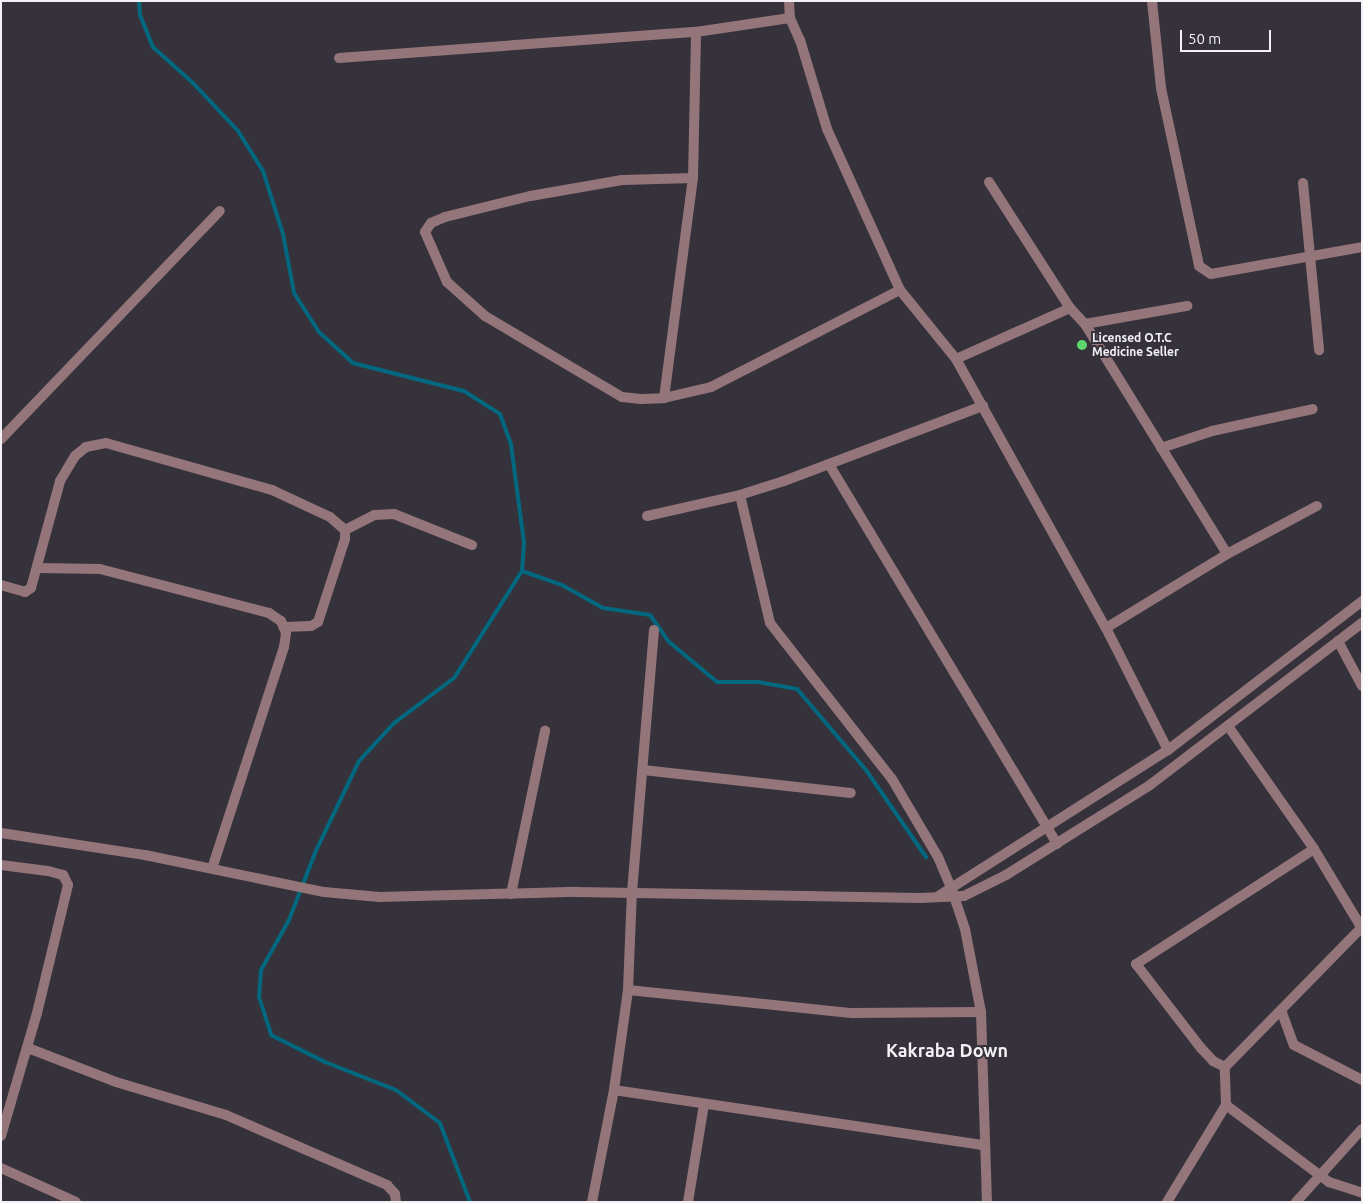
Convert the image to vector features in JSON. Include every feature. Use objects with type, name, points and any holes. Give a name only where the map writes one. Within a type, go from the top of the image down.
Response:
[{"type":"street","points":[[789,1],[790,18],[800,40],[826,128],[900,290],[956,359],[1106,628],[1168,750]]},
{"type":"street","points":[[1152,1],[1161,88],[1200,266],[1211,274],[1362,247]]},
{"type":"street","points":[[339,58],[696,32],[790,18]]},
{"type":"street","points":[[664,398],[693,178],[696,32]]},
{"type":"street","points":[[693,178],[622,180],[530,196],[445,217],[431,223],[425,232],[447,282],[485,316],[622,397],[664,398],[711,387],[740,374],[900,290]]},
{"type":"street","points":[[989,182],[1070,308],[1084,324],[1227,554]]},
{"type":"street","points":[[1303,183],[1319,350]]},
{"type":"street","points":[[1,439],[220,211]]},
{"type":"street","points":[[1084,324],[1187,306]]},
{"type":"street","points":[[956,359],[1070,308]]},
{"type":"street","points":[[647,516],[740,495],[830,466],[983,406]]},
{"type":"street","points":[[1161,448],[1212,431],[1312,409]]},
{"type":"street","points":[[1,585],[25,592],[31,588],[60,482],[75,456],[100,443],[123,446],[272,490],[330,517],[345,530],[345,539],[318,622],[311,626],[284,628]]},
{"type":"street","points":[[830,466],[1057,844]]},
{"type":"street","points":[[740,495],[770,623],[892,779],[938,857],[951,887],[965,930],[981,1012],[987,1202]]},
{"type":"street","points":[[1106,628],[1227,554],[1317,506]]},
{"type":"street","points":[[345,530],[374,515],[394,514],[472,545]]},
{"type":"street","points":[[38,568],[100,569],[139,578],[269,613],[284,628],[286,633],[281,656],[212,868]]},
{"type":"street","points":[[936,897],[1048,828],[1168,750],[1362,601]]},
{"type":"street","points":[[1,833],[212,868],[324,892],[380,897],[632,892],[954,898],[989,885],[1150,785],[1362,623]]},
{"type":"street","points":[[592,1202],[614,1090],[628,990],[632,892],[654,630]]},
{"type":"street","points":[[1338,641],[1362,686]]},
{"type":"street","points":[[1166,1202],[1226,1105],[1224,1067],[1362,927],[1314,849],[1228,726]]},
{"type":"street","points":[[511,894],[546,731]]},
{"type":"street","points":[[643,770],[851,793]]},
{"type":"street","points":[[1224,1067],[1213,1061],[1201,1048],[1136,964],[1314,849]]},
{"type":"street","points":[[1,865],[48,870],[63,875],[68,885],[28,1048],[1,1136]]},
{"type":"street","points":[[628,990],[852,1013],[981,1012]]},
{"type":"street","points":[[1281,1010],[1294,1045],[1362,1080]]},
{"type":"street","points":[[28,1048],[116,1082],[226,1115],[388,1185],[395,1194],[396,1202]]},
{"type":"street","points":[[614,1090],[984,1145]]},
{"type":"street","points":[[688,1202],[704,1104]]},
{"type":"street","points":[[1226,1105],[1329,1182],[1362,1193]]},
{"type":"street","points":[[1296,1202],[1362,1129]]},
{"type":"street","points":[[1,1168],[76,1202]]},
{"type":"waterway","points":[[139,1],[140,15],[153,47],[193,83],[238,131],[263,171],[283,234],[294,293],[319,332],[353,363],[464,391],[500,414],[511,445],[524,543],[522,571],[454,678],[394,723],[359,761],[315,853],[289,920],[261,970],[259,997],[271,1035],[325,1062],[396,1090],[440,1123],[470,1202]]},
{"type":"waterway","points":[[522,571],[562,585],[603,608],[650,615],[668,641],[717,682],[758,682],[797,689],[866,770],[926,857]]},
{"type":"place","name":"Licensed O.T.C Medicine Seller","points":[[1082,345]]},
{"type":"district","name":"Kakraba Down","points":[[947,1050]]}]
